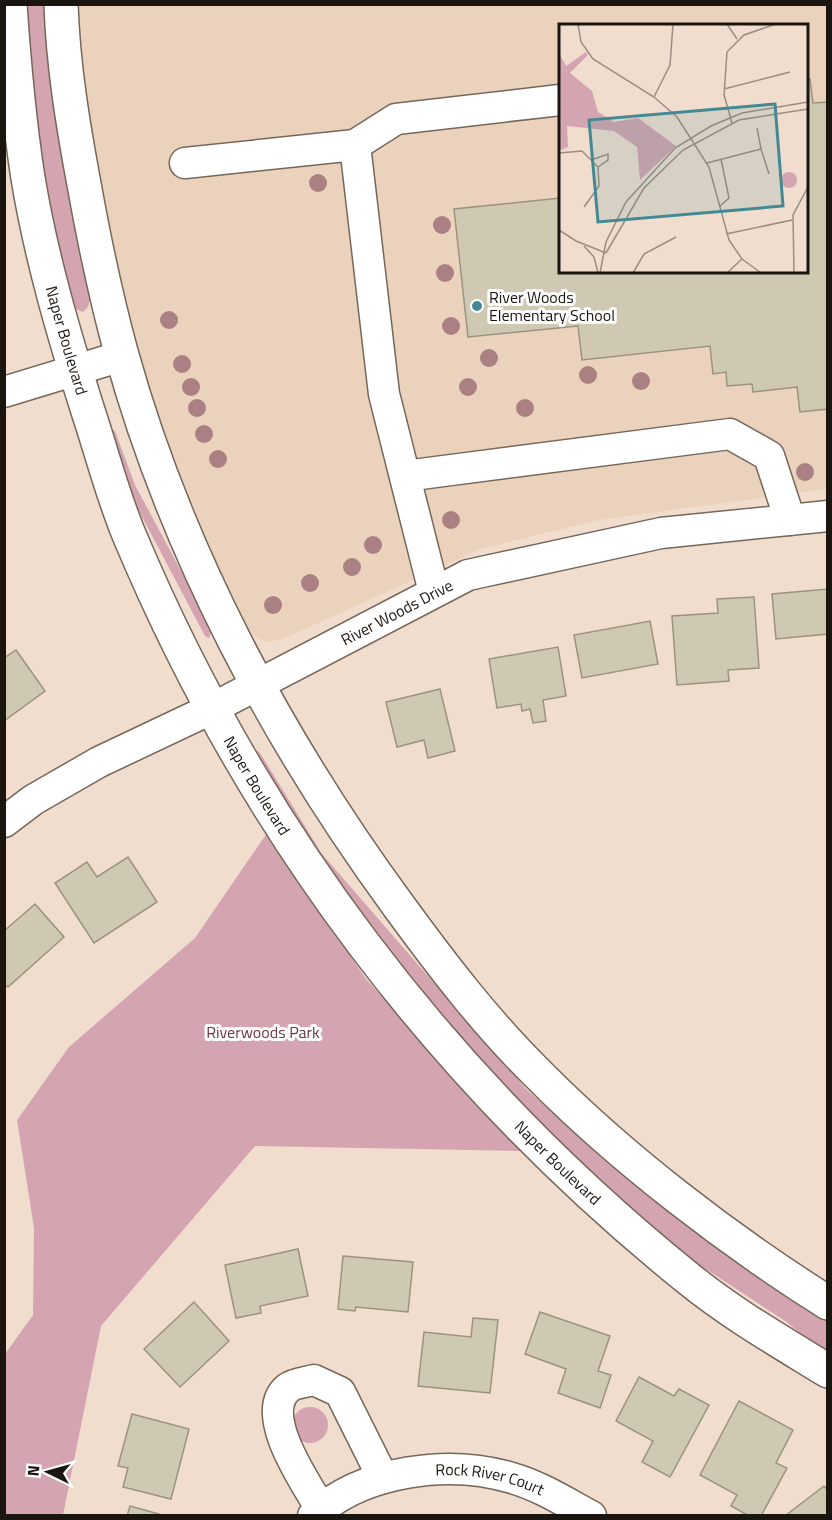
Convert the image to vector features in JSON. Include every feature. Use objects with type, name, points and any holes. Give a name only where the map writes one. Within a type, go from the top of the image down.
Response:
[{"type":"main road","name":"Naper Boulevard","points":[[10,4],[16,82],[29,181],[49,273],[75,370],[129,534],[211,709],[286,838],[440,1042],[558,1164],[692,1281],[764,1332],[828,1371]]},
{"type":"main road","points":[[61,4],[72,119],[89,213],[122,356],[154,452],[186,534],[258,685],[310,774],[369,865],[473,1002],[530,1066],[590,1123],[723,1231],[828,1303]]},
{"type":"street","points":[[185,163],[355,145],[396,119],[559,100]]},
{"type":"street","points":[[355,145],[384,394],[434,592]]},
{"type":"street","points":[[4,392],[122,356]]},
{"type":"street","points":[[405,476],[730,434],[769,456],[790,520]]},
{"type":"street","name":"River Woods Drive","points":[[4,822],[33,800],[99,762],[211,709],[468,574],[661,533],[828,516]]},
{"type":"street","name":"Rock River Court","points":[[383,1478],[340,1392],[314,1380],[288,1387],[281,1397],[277,1411],[279,1426],[317,1512],[383,1478],[420,1472],[482,1471],[543,1489],[591,1515]]},
{"type":"shaded area","name":"River Woods Elementary School","points":[[76,5],[827,5],[827,489],[599,520],[481,549],[283,639],[266,642],[250,634],[231,601],[184,494],[134,341],[104,216],[83,89]]},
{"type":"green space","points":[[23,5],[43,5],[56,125],[91,297],[88,307],[83,312],[71,307],[43,176]]},
{"type":"green space","points":[[108,429],[115,431],[135,485],[188,584],[211,633],[209,638],[205,636],[130,494]]},
{"type":"green space","points":[[252,749],[260,753],[322,854],[526,1089],[595,1151],[694,1231],[827,1318],[827,1355],[785,1321],[683,1254],[609,1192],[462,1045],[328,875]]},
{"type":"green space","name":"Riverwoods Park","points":[[267,833],[366,979],[520,1151],[255,1146],[101,1326],[63,1515],[5,1516],[5,1354],[33,1315],[34,1228],[17,1120],[69,1047],[195,938]]},
{"type":"green space","points":[[310,1407],[323,1412],[328,1425],[323,1438],[310,1443],[297,1438],[292,1425],[297,1412]]},
{"type":"building","points":[[810,79],[813,103],[828,102],[828,409],[800,412],[797,387],[753,392],[752,384],[727,386],[726,372],[713,374],[710,346],[582,360],[578,326],[468,337],[454,209],[559,198],[559,273],[808,273],[808,80]]},
{"type":"building","points":[[828,589],[828,634],[776,639],[772,594]]},
{"type":"building","points":[[754,597],[759,668],[728,670],[729,681],[677,685],[672,616],[718,613],[717,599]]},
{"type":"building","points":[[650,621],[658,664],[582,678],[574,635]]},
{"type":"building","points":[[558,647],[566,696],[543,700],[546,721],[533,723],[530,709],[522,711],[521,704],[497,708],[489,659]]},
{"type":"building","points":[[16,650],[45,691],[4,721],[4,658]]},
{"type":"building","points":[[440,689],[455,751],[428,758],[424,740],[397,747],[386,702]]},
{"type":"building","points":[[128,857],[157,902],[94,943],[55,883],[87,862],[97,877]]},
{"type":"building","points":[[35,904],[64,937],[8,987],[4,984],[4,931]]},
{"type":"building","points":[[298,1249],[308,1296],[260,1306],[261,1313],[236,1318],[225,1265]]},
{"type":"building","points":[[343,1256],[413,1262],[408,1312],[356,1307],[355,1311],[338,1309]]},
{"type":"building","points":[[194,1302],[229,1341],[180,1387],[144,1349]]},
{"type":"building","points":[[540,1312],[610,1336],[598,1371],[611,1375],[600,1408],[558,1393],[566,1369],[525,1354]]},
{"type":"building","points":[[473,1318],[498,1320],[490,1393],[418,1386],[424,1332],[471,1337]]},
{"type":"building","points":[[639,1377],[674,1396],[679,1389],[709,1405],[670,1477],[642,1462],[653,1441],[616,1421]]},
{"type":"building","points":[[739,1401],[793,1430],[776,1463],[787,1468],[761,1516],[749,1516],[731,1506],[737,1495],[700,1475]]},
{"type":"building","points":[[132,1414],[189,1429],[171,1499],[123,1487],[128,1468],[118,1466]]},
{"type":"building","points":[[824,1486],[828,1491],[828,1516],[785,1516]]},
{"type":"building","points":[[130,1506],[166,1516],[127,1516]]},
{"type":"place","name":"River Woods Elementary School","points":[[477,306]]}]
